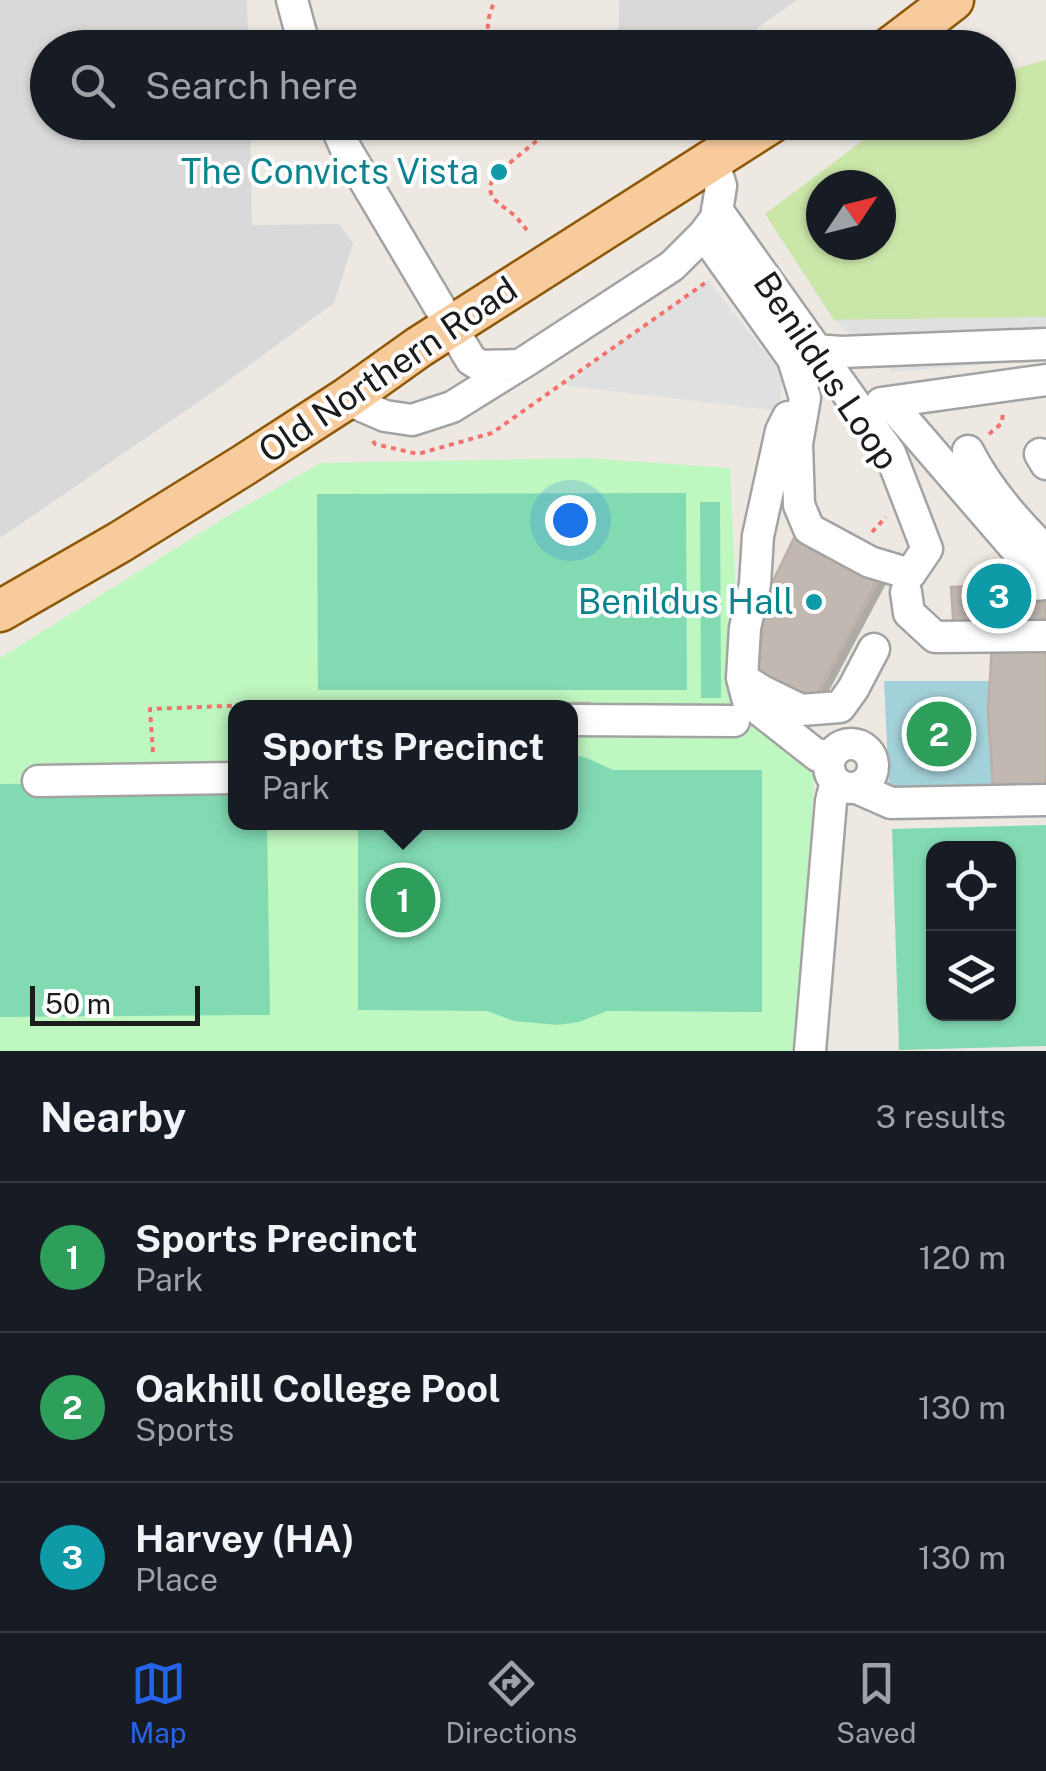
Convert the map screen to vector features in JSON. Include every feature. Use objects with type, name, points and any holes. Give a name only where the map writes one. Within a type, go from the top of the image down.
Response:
[{"type":"main road","points":[[914,30],[953,0]]},
{"type":"main road","name":"Old Northern Road","points":[[0,611],[120,542],[346,399],[452,326],[744,140]]},
{"type":"street","points":[[292,0],[300,30]]},
{"type":"street","points":[[344,140],[471,360],[481,366],[519,365]]},
{"type":"street","points":[[346,399],[385,416],[412,420],[452,406],[672,266],[711,222],[720,186],[713,160]]},
{"type":"street","name":"Benildus Loop","points":[[711,222],[797,382],[890,454],[926,549],[910,574],[870,562],[809,528],[799,505],[797,382]]},
{"type":"street","points":[[744,715],[748,700],[742,678],[758,536],[797,382],[859,351],[1046,344]]},
{"type":"street","points":[[1046,380],[885,403],[948,467],[1046,582]]},
{"type":"street","points":[[948,467],[981,476],[1017,524],[1046,551]]},
{"type":"street","points":[[994,605],[1046,582]]},
{"type":"street","points":[[906,592],[909,613],[935,637],[1046,636]]},
{"type":"street","points":[[742,678],[800,710],[840,707],[874,650]]},
{"type":"street","points":[[810,1051],[831,801],[876,751],[840,707]]},
{"type":"street","points":[[578,720],[744,715],[891,803],[1046,800]]},
{"type":"street","points":[[38,782],[228,778]]},
{"type":"path","points":[[486,30],[495,0]]},
{"type":"path","points":[[527,230],[498,204],[491,194],[490,182],[538,140]]},
{"type":"path","points":[[368,434],[375,444],[418,454],[492,433],[708,280]]},
{"type":"path","points":[[155,778],[150,709],[228,707]]},
{"type":"shaded area","points":[[0,0],[247,0],[248,30],[30,30],[30,140],[250,140],[252,225],[339,224],[353,244],[334,303],[213,392],[0,538]]},
{"type":"shaded area","points":[[619,0],[797,0],[754,30],[618,30]]},
{"type":"shaded area","points":[[708,280],[782,374],[779,411],[561,385]]},
{"type":"shaded area","points":[[1046,317],[1046,359],[893,372],[834,320]]},
{"type":"green space","points":[[1046,60],[1046,317],[834,320],[765,214],[806,183],[806,260],[896,260],[896,170],[824,170],[863,140],[1016,140],[1016,68]]},
{"type":"green space","points":[[586,458],[730,468],[740,688],[816,748],[796,1051],[0,1051],[0,658],[226,517],[321,463]]},
{"type":"green space","points":[[686,493],[687,690],[318,690],[317,494]]},
{"type":"green space","points":[[700,502],[720,502],[721,698],[701,698]]},
{"type":"green space","points":[[578,756],[613,770],[762,770],[762,1012],[607,1011],[558,1025],[514,1021],[487,1011],[358,1010],[358,830],[578,830]]},
{"type":"green space","points":[[228,782],[228,830],[267,830],[270,1015],[0,1017],[0,784]]},
{"type":"green space","points":[[1046,825],[1046,1046],[899,1050],[892,829]]},
{"type":"water","points":[[884,681],[990,681],[994,790],[889,786]]},
{"type":"building","name":"Benildus Hall","points":[[796,534],[878,579],[814,699],[747,666],[763,632],[751,626]]},
{"type":"building","points":[[1046,577],[1046,632],[954,633],[951,587],[982,586],[982,579]]},
{"type":"building","points":[[1046,643],[1046,801],[994,802],[988,711],[992,644]]},
{"type":"building","points":[[578,703],[589,703],[590,724],[578,714]]},
{"type":"place","name":"The Convicts Vista","points":[[499,172]]},
{"type":"place","name":"Harvey (HA)","points":[[999,596]]},
{"type":"place","name":"Benildus Hall","points":[[814,602]]},
{"type":"place","name":"Oakhill College Pool","points":[[939,734]]},
{"type":"place","name":"Sports Precinct","points":[[403,900]]}]
